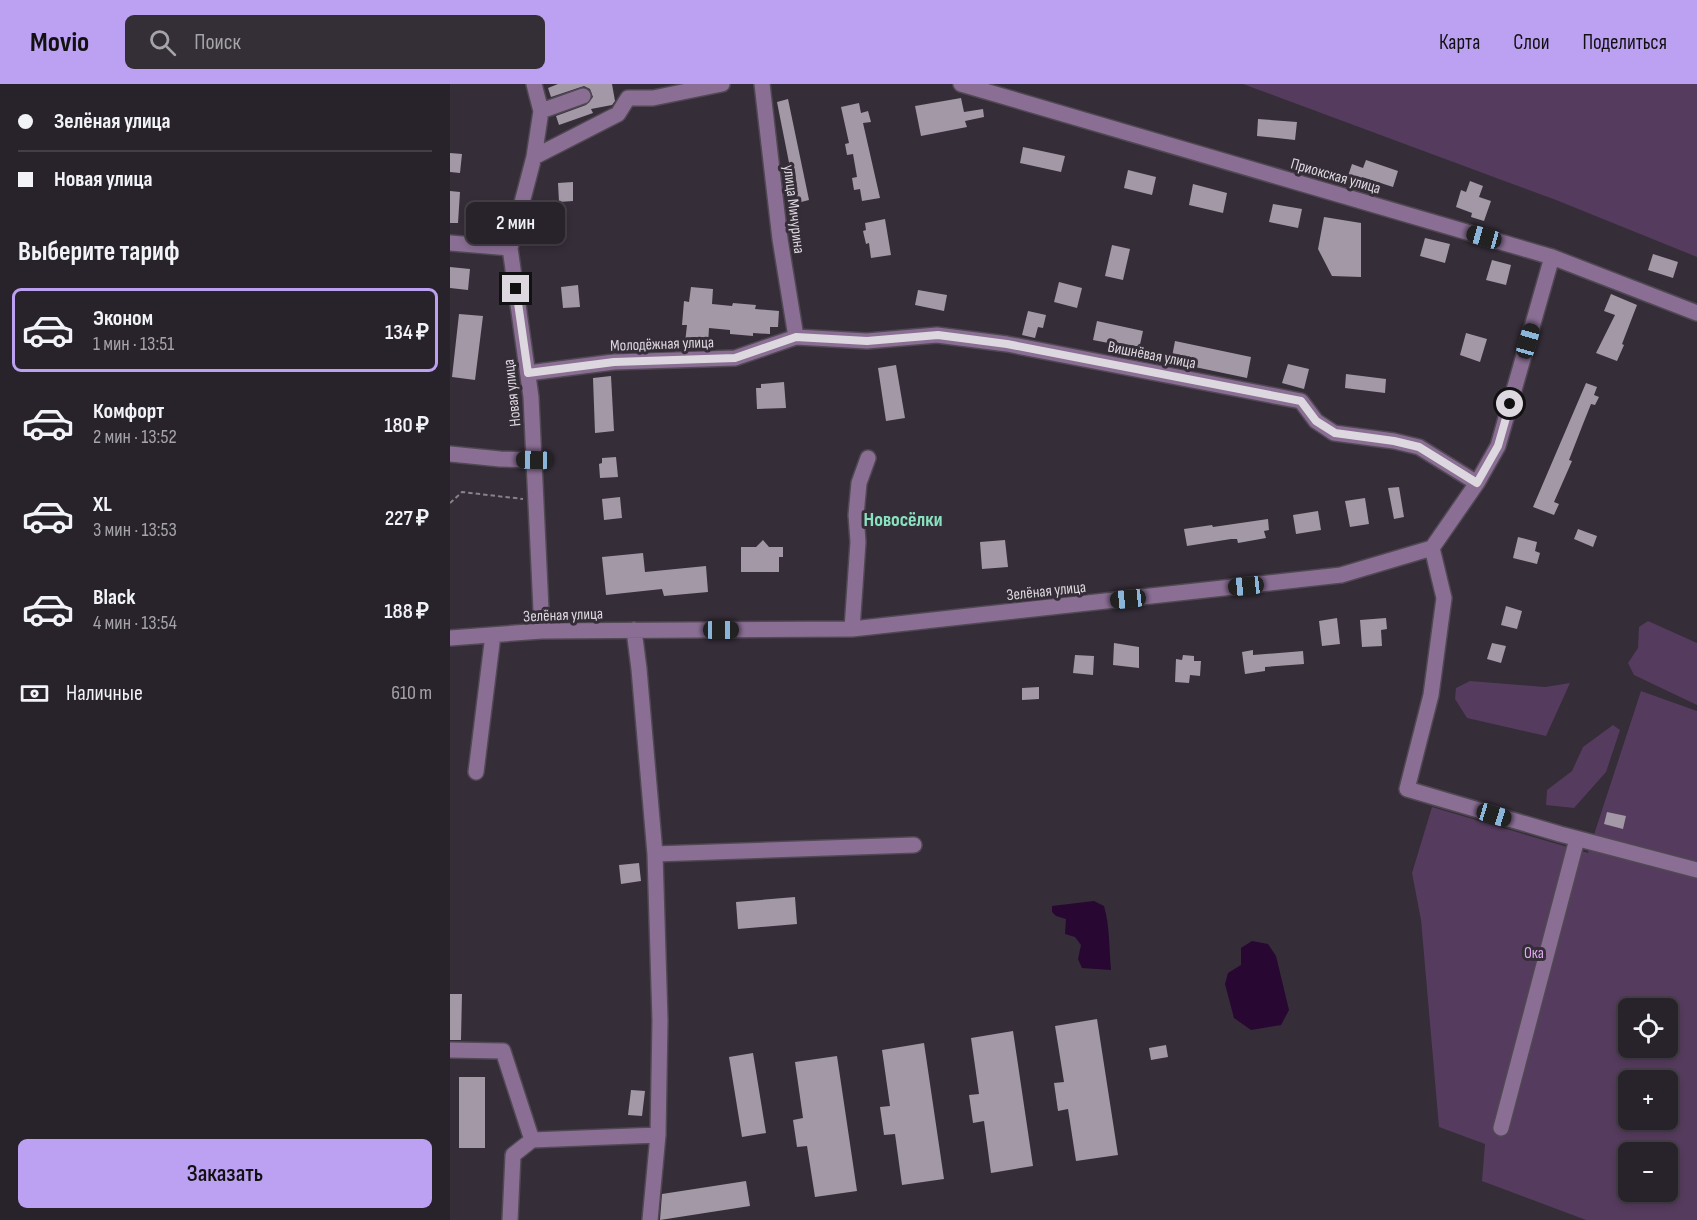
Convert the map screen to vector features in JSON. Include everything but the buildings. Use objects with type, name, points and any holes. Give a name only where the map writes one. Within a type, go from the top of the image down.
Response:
[{"type":"street","points":[[534,84],[542,111],[583,96]]},
{"type":"street","points":[[534,157],[618,114],[627,91],[653,98],[723,84]]},
{"type":"street","name":"улица Мичурина","points":[[762,84],[780,239],[796,337]]},
{"type":"street","name":"Приокская улица","points":[[961,84],[1552,257],[1697,313]]},
{"type":"street","name":"Новая улица","points":[[542,111],[534,157],[510,248],[531,397],[542,631]]},
{"type":"street","points":[[450,243],[510,248]]},
{"type":"street","points":[[1552,257],[1498,446],[1477,483],[1432,548],[1444,598],[1431,695],[1407,789],[1577,839],[1697,870]]},
{"type":"street","name":"Вишнёвая улица","points":[[796,337],[867,341],[938,335],[1007,344],[1301,401],[1316,421],[1335,433],[1394,441],[1419,447],[1477,483]]},
{"type":"street","name":"Молодёжная улица","points":[[528,373],[614,362],[735,358],[796,337]]},
{"type":"street","points":[[450,454],[534,460]]},
{"type":"street","points":[[852,629],[858,542],[856,514],[859,483],[868,458]]},
{"type":"street","name":"Зелёная улица","points":[[450,638],[542,631],[852,629],[1341,575],[1432,548]]},
{"type":"street","points":[[634,630],[655,854],[660,1020],[658,1135],[650,1220]]},
{"type":"street","points":[[476,772],[493,635]]},
{"type":"street","points":[[1501,1128],[1577,839]]},
{"type":"street","points":[[655,854],[914,845]]},
{"type":"street","points":[[450,1050],[503,1051],[532,1140]]},
{"type":"street","points":[[510,1220],[513,1155],[532,1140],[658,1135]]},
{"type":"path","points":[[450,503],[462,492],[536,501]]},
{"type":"green space","points":[[1243,84],[1697,84],[1697,257],[1556,200]]},
{"type":"green space","points":[[1648,621],[1697,643],[1697,705],[1634,675],[1628,663],[1638,648],[1639,627]]},
{"type":"green space","points":[[1470,681],[1545,687],[1570,683],[1546,736],[1467,718],[1455,699],[1456,688]]},
{"type":"green space","name":"Ока","points":[[1641,691],[1697,711],[1697,1220],[1586,1220],[1482,1181],[1485,1144],[1439,1127],[1421,920],[1412,873],[1432,807],[1588,853]]},
{"type":"green space","points":[[1613,725],[1620,730],[1606,772],[1574,808],[1546,805],[1547,790],[1572,771],[1583,747]]},
{"type":"shaded area","points":[[1094,901],[1104,906],[1106,914],[1111,970],[1082,968],[1078,959],[1081,945],[1075,937],[1065,934],[1066,919],[1052,912],[1052,906]]},
{"type":"shaded area","points":[[1252,941],[1268,944],[1276,956],[1289,1010],[1281,1025],[1251,1030],[1234,1018],[1225,984],[1228,973],[1241,965],[1241,948]]},
{"type":"district","name":"Новосёлки","points":[[903,519]]},
{"type":"route","points":[[516,289],[528,373],[614,362],[735,358],[796,337],[867,341],[938,335],[1007,344],[1301,401],[1316,421],[1335,433],[1394,441],[1419,447],[1477,483],[1498,446],[1510,404]]}]
